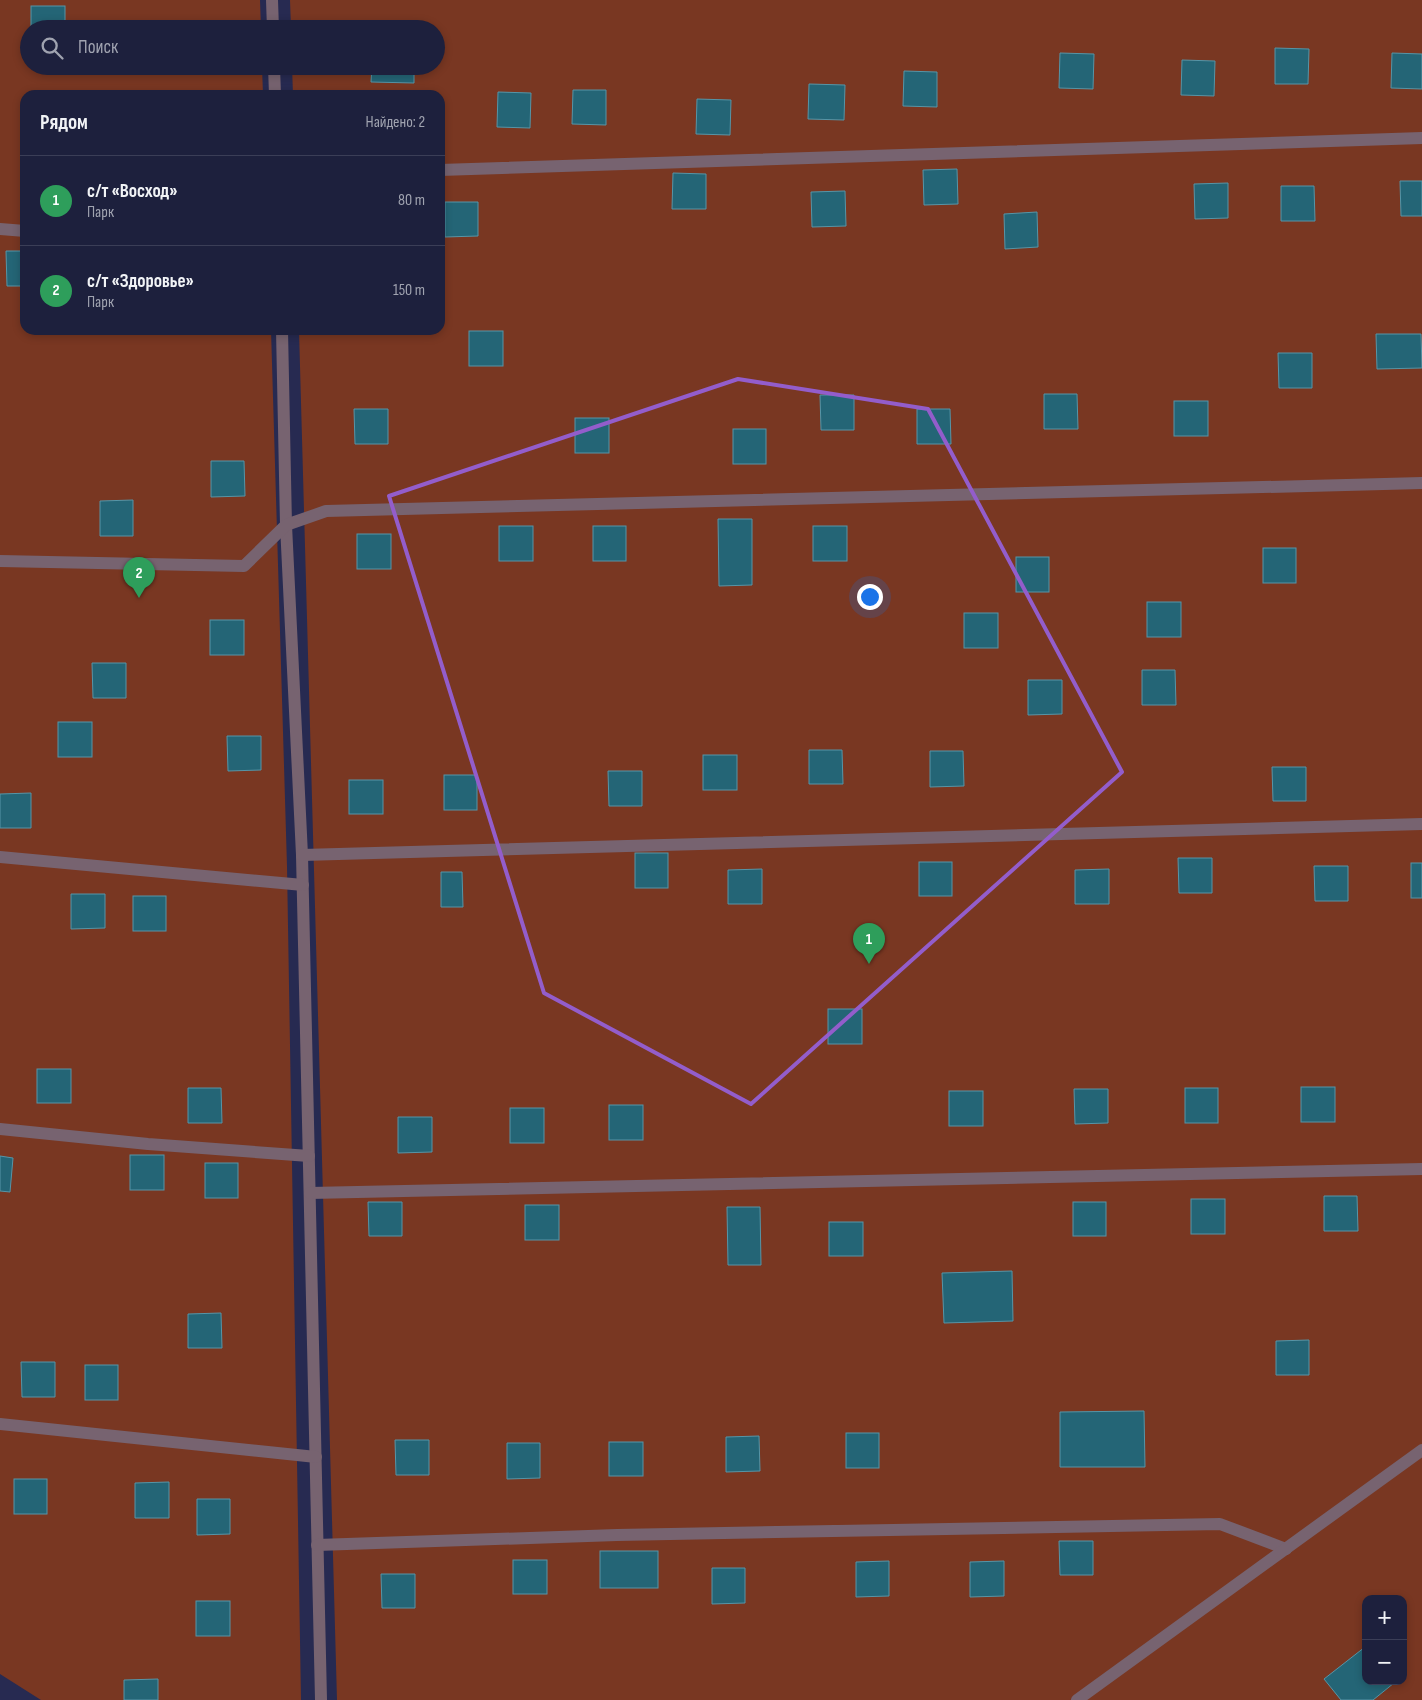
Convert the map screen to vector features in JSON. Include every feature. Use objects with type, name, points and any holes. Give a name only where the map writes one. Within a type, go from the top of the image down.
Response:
[{"type":"street","points":[[272,0],[273,20]]},
{"type":"street","points":[[274,75],[275,90]]},
{"type":"street","points":[[445,170],[1422,138]]},
{"type":"street","points":[[0,229],[20,231]]},
{"type":"street","points":[[282,335],[286,525],[303,886],[321,1700]]},
{"type":"street","points":[[0,561],[244,566],[286,525],[326,511],[1422,483]]},
{"type":"street","points":[[302,855],[1422,824]]},
{"type":"street","points":[[0,857],[303,886]]},
{"type":"street","points":[[0,1129],[148,1144],[309,1156]]},
{"type":"street","points":[[310,1193],[1422,1169]]},
{"type":"street","points":[[0,1424],[316,1458]]},
{"type":"street","points":[[1077,1700],[1422,1450]]},
{"type":"street","points":[[317,1545],[627,1534],[1220,1524],[1286,1549]]},
{"type":"highlighted area","points":[[738,379],[928,409],[1122,772],[751,1104],[544,993],[389,496]]},
{"type":"shaded area","points":[[0,0],[260,0],[261,20],[20,20],[20,75],[262,75],[263,90],[20,90],[20,335],[271,335],[287,866],[301,1700],[41,1700],[0,1674]]},
{"type":"shaded area","points":[[290,0],[1422,0],[1422,1700],[337,1700],[299,335],[445,335],[445,90],[293,90],[292,75],[445,75],[445,20],[291,20]]},
{"type":"building","points":[[31,6],[65,6],[65,20],[31,20]]},
{"type":"building","points":[[1275,48],[1309,49],[1308,84],[1275,84]]},
{"type":"building","points":[[1060,53],[1094,54],[1093,89],[1059,88]]},
{"type":"building","points":[[1392,53],[1422,54],[1422,89],[1391,88]]},
{"type":"building","points":[[1182,60],[1215,61],[1214,96],[1181,95]]},
{"type":"building","points":[[904,71],[937,72],[937,107],[903,106]]},
{"type":"building","points":[[371,75],[414,75],[414,83],[371,82]]},
{"type":"building","points":[[809,84],[845,85],[844,120],[808,119]]},
{"type":"building","points":[[573,90],[606,90],[606,125],[572,124]]},
{"type":"building","points":[[498,92],[531,93],[530,128],[497,127]]},
{"type":"building","points":[[697,99],[731,100],[730,135],[696,134]]},
{"type":"building","points":[[957,169],[958,204],[924,205],[923,170]]},
{"type":"building","points":[[673,173],[706,174],[706,209],[672,209]]},
{"type":"building","points":[[1400,181],[1422,181],[1422,216],[1401,216]]},
{"type":"building","points":[[1228,183],[1228,218],[1195,219],[1194,184]]},
{"type":"building","points":[[1281,186],[1314,186],[1315,221],[1281,221]]},
{"type":"building","points":[[845,191],[846,226],[812,227],[811,192]]},
{"type":"building","points":[[445,202],[478,202],[478,236],[445,237]]},
{"type":"building","points":[[1037,212],[1038,247],[1005,249],[1004,214]]},
{"type":"building","points":[[6,251],[20,251],[20,286],[7,286]]},
{"type":"building","points":[[469,331],[503,331],[503,366],[469,366]]},
{"type":"building","points":[[1376,334],[1421,334],[1422,368],[1377,369]]},
{"type":"building","points":[[1278,353],[1312,353],[1312,388],[1279,388]]},
{"type":"building","points":[[1044,394],[1077,394],[1078,429],[1044,429]]},
{"type":"building","points":[[820,395],[854,395],[854,430],[821,430]]},
{"type":"building","points":[[1174,401],[1208,401],[1208,436],[1174,436]]},
{"type":"building","points":[[354,409],[388,409],[388,444],[355,444]]},
{"type":"building","points":[[917,409],[950,409],[951,444],[917,444]]},
{"type":"building","points":[[575,418],[609,418],[609,453],[575,453]]},
{"type":"building","points":[[733,429],[766,429],[766,464],[733,464]]},
{"type":"building","points":[[211,461],[244,461],[245,496],[211,497]]},
{"type":"building","points":[[133,500],[133,536],[100,536],[100,501]]},
{"type":"building","points":[[718,519],[752,519],[752,585],[719,586]]},
{"type":"building","points":[[499,526],[533,526],[533,561],[499,561]]},
{"type":"building","points":[[593,526],[626,526],[626,561],[593,561]]},
{"type":"building","points":[[813,526],[847,526],[847,561],[813,561]]},
{"type":"building","points":[[357,534],[391,534],[391,569],[357,569]]},
{"type":"building","points":[[1263,548],[1296,548],[1296,583],[1263,583]]},
{"type":"building","points":[[1016,557],[1049,557],[1049,592],[1016,592]]},
{"type":"building","points":[[1147,602],[1181,602],[1181,637],[1147,637]]},
{"type":"building","points":[[964,613],[998,613],[998,648],[964,648]]},
{"type":"building","points":[[210,620],[244,620],[244,655],[210,655]]},
{"type":"building","points":[[92,663],[126,663],[126,698],[93,698]]},
{"type":"building","points":[[1142,670],[1175,670],[1176,705],[1142,705]]},
{"type":"building","points":[[1028,680],[1062,680],[1062,714],[1028,715]]},
{"type":"building","points":[[58,722],[92,722],[92,757],[58,757]]},
{"type":"building","points":[[227,736],[261,736],[261,770],[228,771]]},
{"type":"building","points":[[809,750],[842,750],[843,784],[809,784]]},
{"type":"building","points":[[930,751],[963,751],[964,786],[930,787]]},
{"type":"building","points":[[703,755],[737,755],[737,790],[703,790]]},
{"type":"building","points":[[1272,767],[1306,767],[1306,801],[1273,801]]},
{"type":"building","points":[[608,771],[642,771],[642,806],[609,806]]},
{"type":"building","points":[[444,775],[477,775],[477,810],[444,810]]},
{"type":"building","points":[[349,780],[383,780],[383,814],[349,814]]},
{"type":"building","points":[[31,793],[31,828],[0,828],[0,794]]},
{"type":"building","points":[[635,853],[668,853],[668,888],[635,888]]},
{"type":"building","points":[[1178,858],[1212,858],[1212,893],[1179,893]]},
{"type":"building","points":[[919,862],[952,862],[952,896],[919,896]]},
{"type":"building","points":[[1411,863],[1422,863],[1422,898],[1411,898]]},
{"type":"building","points":[[1314,866],[1348,866],[1348,901],[1315,901]]},
{"type":"building","points":[[762,869],[762,904],[728,904],[728,870]]},
{"type":"building","points":[[1109,869],[1109,904],[1075,904],[1075,870]]},
{"type":"building","points":[[441,872],[462,872],[463,907],[441,907]]},
{"type":"building","points":[[71,894],[105,894],[105,928],[71,929]]},
{"type":"building","points":[[133,896],[166,896],[166,931],[133,931]]},
{"type":"building","points":[[828,1009],[862,1009],[862,1044],[828,1044]]},
{"type":"building","points":[[37,1069],[71,1069],[71,1103],[37,1103]]},
{"type":"building","points":[[1301,1087],[1335,1087],[1335,1122],[1301,1122]]},
{"type":"building","points":[[188,1088],[221,1088],[222,1123],[188,1123]]},
{"type":"building","points":[[1185,1088],[1218,1088],[1218,1123],[1185,1123]]},
{"type":"building","points":[[1074,1089],[1108,1089],[1108,1123],[1075,1124]]},
{"type":"building","points":[[949,1091],[983,1091],[983,1126],[949,1126]]},
{"type":"building","points":[[609,1105],[643,1105],[643,1140],[609,1140]]},
{"type":"building","points":[[510,1108],[544,1108],[544,1143],[510,1143]]},
{"type":"building","points":[[398,1117],[432,1117],[432,1152],[398,1153]]},
{"type":"building","points":[[130,1155],[164,1155],[164,1190],[130,1190]]},
{"type":"building","points":[[0,1156],[13,1158],[10,1192],[0,1191]]},
{"type":"building","points":[[205,1163],[238,1163],[238,1198],[205,1198]]},
{"type":"building","points":[[1324,1196],[1357,1196],[1358,1231],[1324,1231]]},
{"type":"building","points":[[1191,1199],[1225,1199],[1225,1234],[1191,1234]]},
{"type":"building","points":[[368,1202],[402,1202],[402,1236],[369,1236]]},
{"type":"building","points":[[1073,1202],[1106,1202],[1106,1236],[1073,1236]]},
{"type":"building","points":[[525,1205],[559,1205],[559,1240],[525,1240]]},
{"type":"building","points":[[727,1207],[760,1207],[761,1265],[728,1265]]},
{"type":"building","points":[[829,1222],[863,1222],[863,1256],[829,1256]]},
{"type":"building","points":[[1012,1271],[1013,1321],[944,1323],[942,1273]]},
{"type":"building","points":[[221,1313],[222,1348],[188,1348],[188,1314]]},
{"type":"building","points":[[1309,1340],[1309,1375],[1276,1375],[1276,1341]]},
{"type":"building","points":[[21,1362],[55,1362],[55,1397],[22,1397]]},
{"type":"building","points":[[85,1365],[118,1365],[118,1400],[85,1400]]},
{"type":"building","points":[[1144,1411],[1145,1467],[1060,1467],[1060,1412]]},
{"type":"building","points":[[846,1433],[879,1433],[879,1468],[846,1468]]},
{"type":"building","points":[[759,1436],[760,1471],[726,1472],[726,1437]]},
{"type":"building","points":[[395,1440],[429,1440],[429,1475],[396,1475]]},
{"type":"building","points":[[609,1442],[643,1442],[643,1476],[609,1476]]},
{"type":"building","points":[[507,1443],[540,1443],[540,1478],[507,1479]]},
{"type":"building","points":[[14,1479],[47,1479],[47,1514],[14,1514]]},
{"type":"building","points":[[169,1482],[169,1518],[135,1518],[135,1483]]},
{"type":"building","points":[[197,1499],[230,1499],[230,1534],[197,1535]]},
{"type":"building","points":[[1059,1541],[1093,1541],[1093,1575],[1060,1575]]},
{"type":"building","points":[[600,1551],[658,1551],[658,1588],[600,1588]]},
{"type":"building","points":[[513,1560],[547,1560],[547,1594],[513,1594]]},
{"type":"building","points":[[889,1561],[889,1596],[856,1597],[856,1562]]},
{"type":"building","points":[[1004,1561],[1004,1596],[970,1597],[970,1562]]},
{"type":"building","points":[[712,1568],[745,1568],[745,1603],[712,1604]]},
{"type":"building","points":[[381,1574],[415,1574],[415,1608],[382,1608]]},
{"type":"building","points":[[196,1601],[230,1601],[230,1636],[196,1636]]},
{"type":"building","points":[[1362,1649],[1362,1685],[1392,1685],[1373,1700],[1341,1700],[1324,1679]]},
{"type":"building","points":[[158,1679],[158,1700],[124,1700],[124,1680]]},
{"type":"place","name":"с/т «Здоровье»","points":[[139,598]]},
{"type":"place","name":"с/т «Восход»","points":[[869,964]]}]
